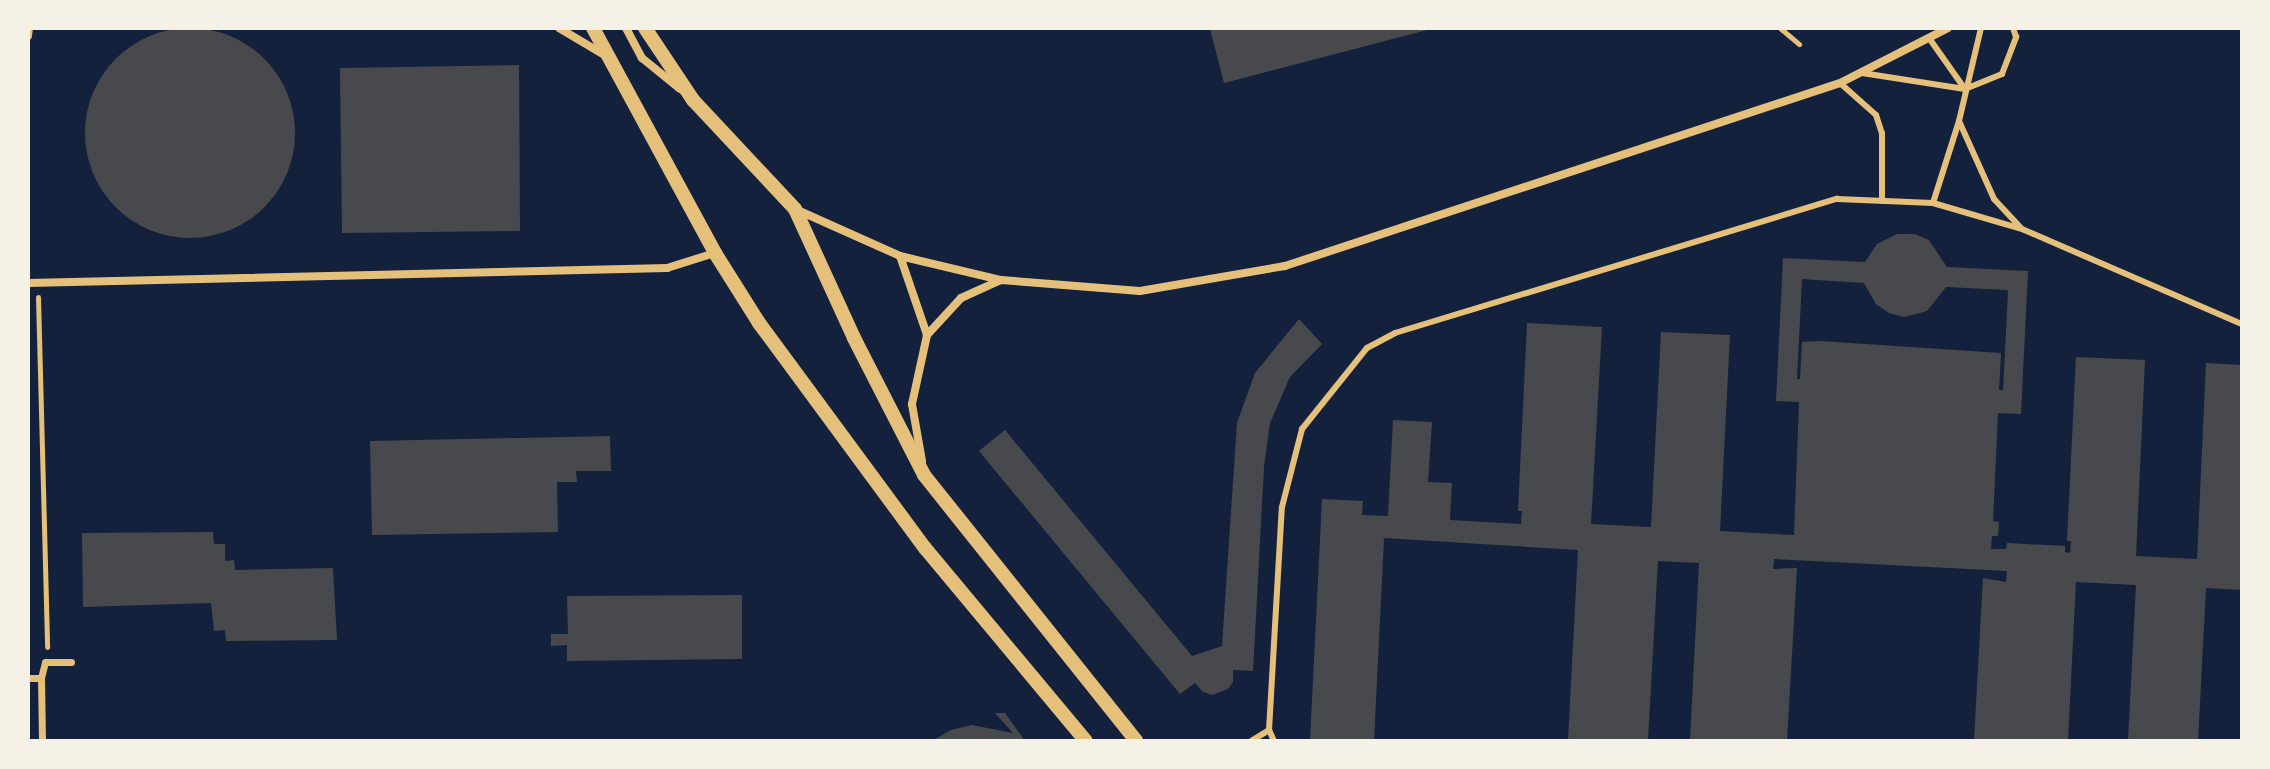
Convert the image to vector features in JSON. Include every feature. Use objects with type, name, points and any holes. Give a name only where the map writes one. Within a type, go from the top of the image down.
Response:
[{"type":"street","points":[[28,36],[29,28]]},
{"type":"street","points":[[559,28],[606,56]]},
{"type":"street","points":[[593,28],[715,253],[759,323],[925,548],[1086,741]]},
{"type":"street","points":[[626,28],[642,58],[693,100],[795,209],[854,338],[924,475],[1132,737]]},
{"type":"street","points":[[645,28],[693,100]]},
{"type":"street","points":[[795,209],[900,256],[1001,280],[1140,291],[1285,266],[1840,83],[1948,28]]},
{"type":"street","points":[[33,283],[667,268],[715,253]]},
{"type":"street","points":[[900,256],[927,335]]},
{"type":"street","points":[[924,475],[912,404],[927,335],[961,298],[1001,280]]},
{"type":"street","points":[[42,741],[41,678],[47,662],[71,662]]},
{"type":"street","points":[[28,678],[41,678]]},
{"type":"lane","points":[[1933,203],[1959,121],[1981,28]]},
{"type":"lane","points":[[1859,72],[1965,89],[2002,74],[2016,37],[2013,28]]},
{"type":"lane","points":[[1929,38],[1965,89]]},
{"type":"lane","points":[[1840,83],[1876,115],[1882,133],[1882,201]]},
{"type":"lane","points":[[1959,121],[1994,199],[2022,229]]},
{"type":"lane","points":[[1274,741],[1269,730],[1282,507],[1302,429],[1367,348],[1395,333],[1837,199],[1933,203],[2022,229],[2242,324]]},
{"type":"lane","points":[[1251,741],[1269,730]]},
{"type":"lane","points":[[1132,737],[1142,741]]},
{"type":"path","points":[[1780,28],[1799,44]]},
{"type":"path","points":[[33,283],[47,662]]},
{"type":"building","points":[[190,28],[230,36],[264,59],[287,93],[295,133],[287,173],[264,207],[230,230],[190,238],[150,230],[116,207],[93,173],[85,133],[93,93],[116,59],[150,36]]},
{"type":"building","points":[[1213,28],[1435,28],[1224,83],[1210,29]]},
{"type":"building","points":[[519,65],[520,231],[342,233],[340,68]]},
{"type":"building","points":[[1897,234],[1915,234],[1929,240],[1947,267],[2028,271],[2021,414],[1998,413],[1993,521],[1999,522],[1998,536],[1992,536],[1991,549],[2006,549],[2007,543],[2065,546],[2065,552],[2070,553],[2071,541],[2067,541],[2076,357],[2145,360],[2136,556],[2197,559],[2206,363],[2242,365],[2242,590],[2206,588],[2198,741],[2128,741],[2136,585],[2076,582],[2068,741],[1974,741],[1983,578],[2006,582],[2007,571],[1774,559],[1773,569],[1797,568],[1787,741],[1690,741],[1699,563],[1658,561],[1648,741],[1568,741],[1578,550],[1384,538],[1374,741],[1310,741],[1322,499],[1363,501],[1362,515],[1388,516],[1393,420],[1432,422],[1428,482],[1452,483],[1450,520],[1521,524],[1522,511],[1518,511],[1527,323],[1602,327],[1591,524],[1651,527],[1661,332],[1730,335],[1720,531],[1794,535],[1799,402],[1776,401],[1783,258],[1865,262],[1877,244]],"holes":[[[1802,279],[1864,283],[1876,304],[1889,313],[1904,317],[1927,311],[1946,287],[2008,290],[2003,390],[1999,390],[2001,353],[1820,341],[1802,342],[1800,379],[1797,379]]]},
{"type":"building","points":[[1299,319],[1322,344],[1290,377],[1270,423],[1264,467],[1253,671],[1233,670],[1233,682],[1228,689],[1212,695],[1203,692],[1195,683],[1180,694],[979,451],[1005,430],[1192,656],[1222,646],[1237,423],[1255,373]]},
{"type":"building","points":[[610,436],[611,471],[576,471],[577,482],[557,482],[558,532],[372,535],[370,441]]},
{"type":"building","points":[[213,532],[214,544],[225,544],[225,561],[234,560],[235,570],[333,568],[337,640],[226,641],[225,630],[214,631],[211,603],[83,607],[82,533]]},
{"type":"building","points":[[742,595],[742,659],[567,661],[567,645],[551,646],[551,634],[568,634],[567,596]]},
{"type":"building","points":[[995,713],[1005,713],[1025,741],[932,741],[951,730],[972,725],[1013,733]]}]
